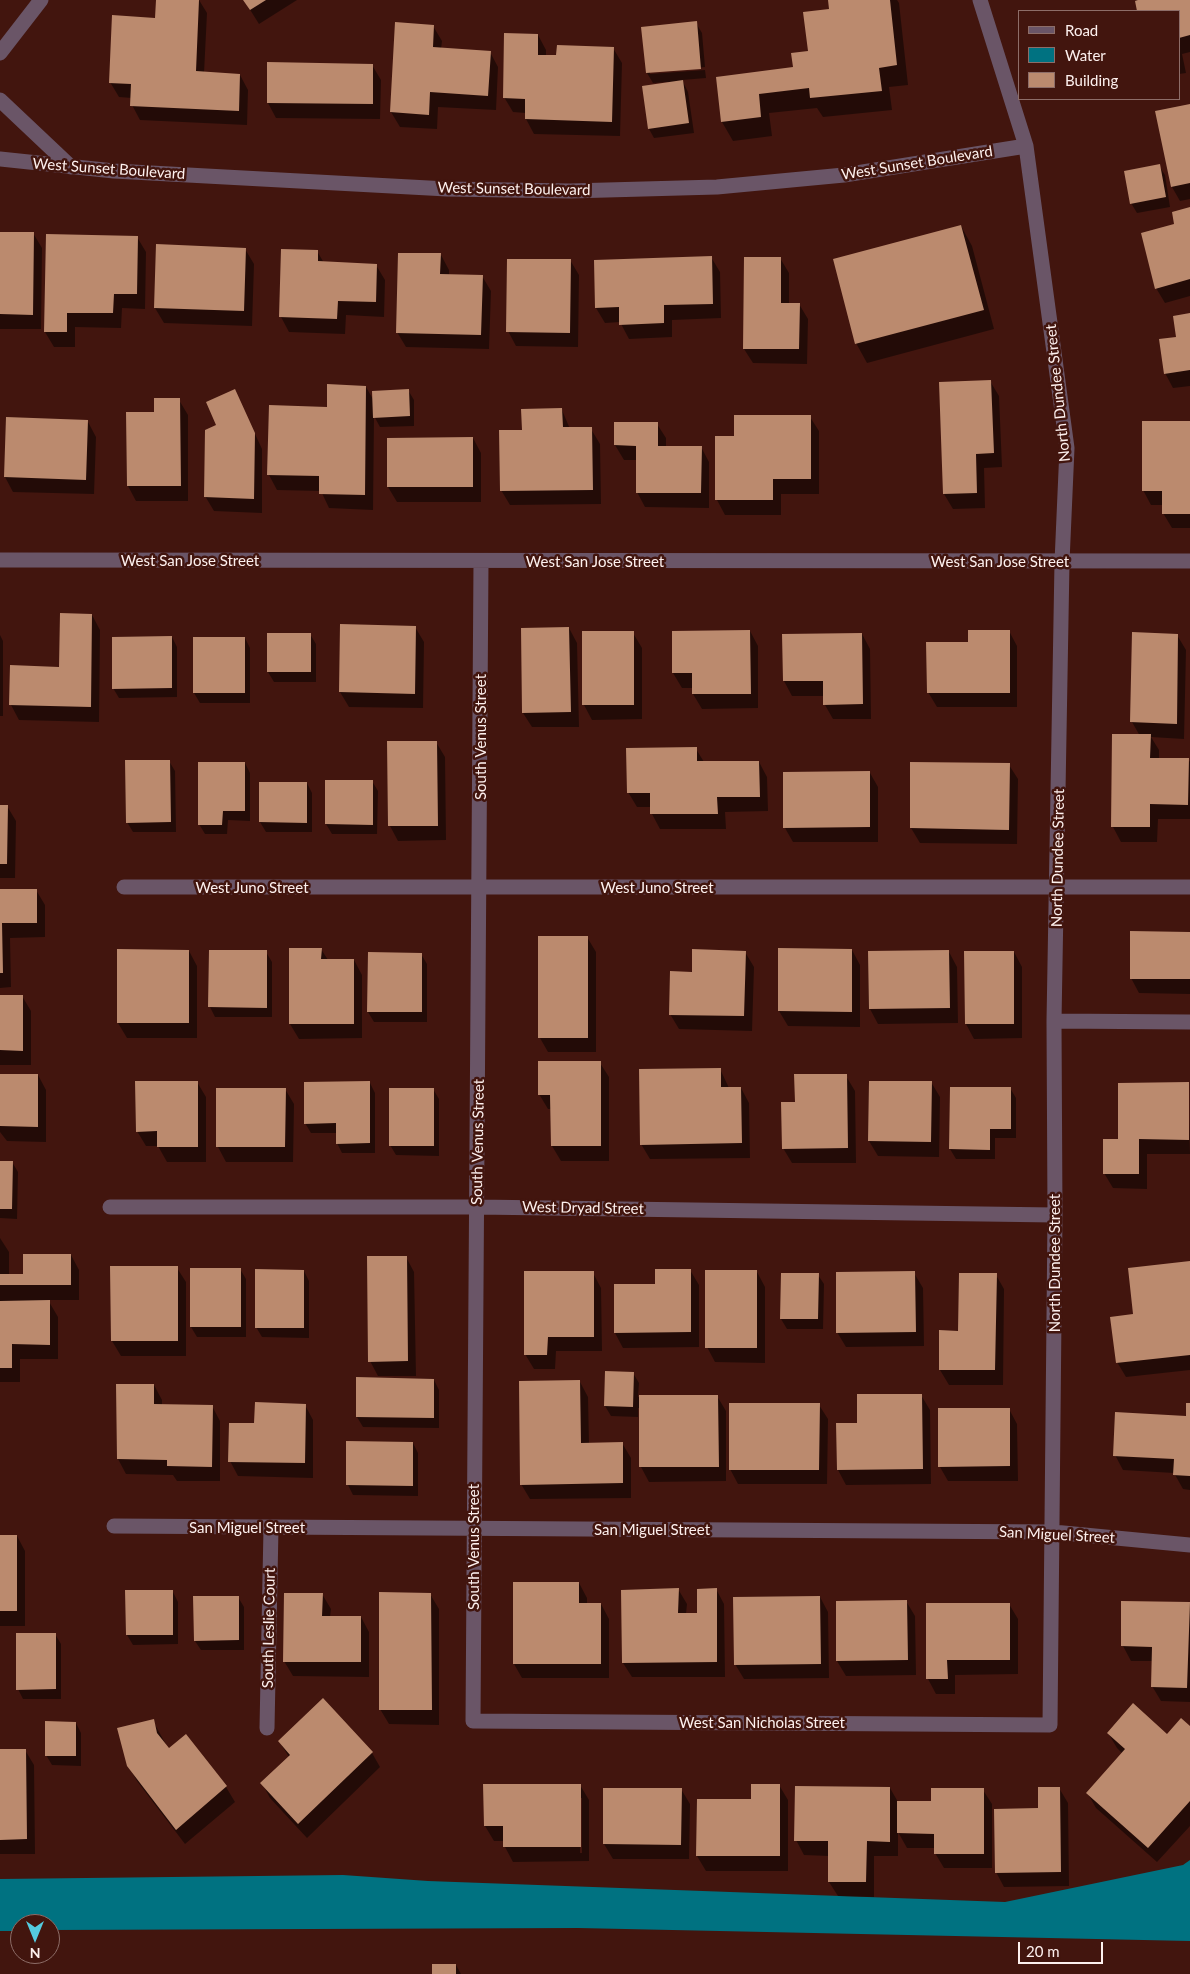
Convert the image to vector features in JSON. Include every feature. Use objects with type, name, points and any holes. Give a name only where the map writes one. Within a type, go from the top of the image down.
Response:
[{"type":"street","points":[[0,53],[41,0]]},
{"type":"street","name":"North Dundee Street","points":[[980,0],[1026,146],[1067,448],[1062,562],[1054,1021],[1055,1215],[1050,1725]]},
{"type":"street","points":[[0,100],[71,167]]},
{"type":"street","name":"West Sunset Boulevard","points":[[0,159],[71,167],[447,189],[570,191],[717,186],[844,175],[1026,146]]},
{"type":"street","name":"West San Jose Street","points":[[0,560],[481,562],[1190,561]]},
{"type":"street","name":"South Venus Street","points":[[474,1721],[481,562]]},
{"type":"street","name":"West Juno Street","points":[[124,887],[1190,887]]},
{"type":"street","points":[[1054,1021],[1190,1022]]},
{"type":"street","name":"West Dryad Street","points":[[110,1207],[477,1207],[1055,1215]]},
{"type":"street","name":"San Miguel Street","points":[[114,1526],[1053,1532],[1190,1545]]},
{"type":"street","name":"South Leslie Court","points":[[267,1728],[271,1528]]},
{"type":"street","name":"West San Nicholas Street","points":[[474,1721],[1050,1725]]},
{"type":"water","points":[[1190,1860],[1190,1941],[578,1928],[60,1930],[60,1914],[10,1914],[10,1931],[0,1931],[0,1879],[343,1875],[428,1881],[1005,1902],[1183,1865]]},
{"type":"building","points":[[156,0],[199,0],[196,71],[240,74],[239,111],[130,106],[131,84],[109,83],[112,15],[155,18]]},
{"type":"building","points":[[243,0],[266,0],[250,10]]},
{"type":"building","points":[[828,0],[890,0],[897,65],[879,68],[882,91],[810,98],[809,88],[759,94],[761,117],[721,122],[716,77],[793,67],[791,53],[808,51],[803,12],[829,9]]},
{"type":"building","points":[[1190,0],[1190,35],[1180,38],[1180,10],[1137,10],[1135,1]]},
{"type":"building","points":[[697,21],[701,69],[646,73],[641,27]]},
{"type":"building","points":[[395,22],[434,25],[433,47],[491,51],[488,96],[430,92],[429,115],[390,112]]},
{"type":"building","points":[[504,33],[538,34],[538,55],[556,55],[557,45],[614,47],[612,122],[525,119],[525,99],[503,98]]},
{"type":"building","points":[[267,62],[373,64],[373,104],[267,103]]},
{"type":"building","points":[[683,80],[689,123],[648,129],[642,86]]},
{"type":"building","points":[[1190,104],[1190,183],[1171,187],[1155,111]]},
{"type":"building","points":[[1160,164],[1166,197],[1130,204],[1124,171]]},
{"type":"building","points":[[1190,207],[1190,279],[1155,289],[1141,233],[1174,224],[1172,212]]},
{"type":"building","points":[[961,225],[984,310],[855,344],[833,259]]},
{"type":"building","points":[[0,232],[34,232],[33,315],[0,314]]},
{"type":"building","points":[[46,234],[138,236],[137,294],[114,294],[113,313],[67,313],[67,332],[44,332]]},
{"type":"building","points":[[156,244],[246,248],[244,311],[154,308]]},
{"type":"building","points":[[281,249],[318,250],[318,261],[377,264],[376,302],[338,301],[337,319],[279,317]]},
{"type":"building","points":[[398,253],[441,253],[440,274],[483,275],[481,335],[396,333]]},
{"type":"building","points":[[712,256],[713,304],[664,305],[664,323],[619,325],[619,307],[595,308],[594,260]]},
{"type":"building","points":[[744,257],[781,257],[781,303],[800,303],[799,349],[743,349]]},
{"type":"building","points":[[507,259],[571,259],[570,333],[506,332]]},
{"type":"building","points":[[1190,313],[1190,370],[1164,374],[1159,339],[1176,337],[1173,316]]},
{"type":"building","points":[[991,380],[994,453],[976,454],[977,493],[943,494],[939,382]]},
{"type":"building","points":[[327,384],[366,386],[365,495],[319,494],[319,476],[267,475],[269,405],[327,407]]},
{"type":"building","points":[[235,389],[255,433],[254,499],[204,497],[205,430],[216,425],[206,402]]},
{"type":"building","points":[[409,389],[410,416],[373,418],[372,391]]},
{"type":"building","points":[[154,398],[180,398],[181,486],[127,486],[126,412],[154,412]]},
{"type":"building","points":[[562,408],[563,427],[592,427],[593,490],[500,491],[499,430],[522,430],[521,409]]},
{"type":"building","points":[[734,415],[811,415],[811,479],[773,479],[773,500],[715,500],[715,436],[734,436]]},
{"type":"building","points":[[6,417],[88,420],[86,480],[4,477]]},
{"type":"building","points":[[1142,421],[1190,421],[1190,514],[1162,514],[1162,491],[1142,491]]},
{"type":"building","points":[[614,422],[658,422],[658,446],[702,446],[701,493],[636,493],[636,446],[614,445]]},
{"type":"building","points":[[473,437],[473,487],[387,487],[387,438]]},
{"type":"building","points":[[60,613],[92,614],[91,707],[9,705],[10,665],[59,667]]},
{"type":"building","points":[[340,624],[416,626],[415,694],[339,692]]},
{"type":"building","points":[[569,627],[571,712],[522,713],[521,628]]},
{"type":"building","points":[[750,630],[751,694],[692,694],[692,673],[672,673],[672,631]]},
{"type":"building","points":[[968,630],[1010,630],[1010,693],[927,693],[926,642],[968,642]]},
{"type":"building","points":[[582,631],[634,631],[634,705],[582,705]]},
{"type":"building","points":[[1132,632],[1178,634],[1177,724],[1130,722]]},
{"type":"building","points":[[267,633],[311,633],[311,672],[267,672]]},
{"type":"building","points":[[862,633],[863,704],[823,705],[823,681],[783,681],[782,634]]},
{"type":"building","points":[[172,636],[172,688],[112,689],[112,637]]},
{"type":"building","points":[[193,637],[245,637],[245,693],[193,693]]},
{"type":"building","points":[[1112,734],[1151,734],[1150,758],[1189,758],[1188,805],[1150,804],[1150,827],[1111,827]]},
{"type":"building","points":[[387,741],[437,741],[438,826],[388,826]]},
{"type":"building","points":[[697,747],[697,761],[759,761],[760,797],[717,797],[718,814],[650,814],[650,793],[627,793],[626,748]]},
{"type":"building","points":[[125,760],[170,760],[171,822],[126,823]]},
{"type":"building","points":[[198,762],[245,762],[245,811],[223,811],[222,825],[198,825]]},
{"type":"building","points":[[910,762],[1010,763],[1009,830],[910,828]]},
{"type":"building","points":[[870,771],[870,827],[783,828],[783,772]]},
{"type":"building","points":[[325,780],[373,780],[373,825],[325,824]]},
{"type":"building","points":[[259,782],[307,782],[307,823],[259,822]]},
{"type":"building","points":[[0,805],[8,805],[7,864],[0,864]]},
{"type":"building","points":[[0,889],[37,889],[37,923],[2,923],[3,973],[0,973]]},
{"type":"building","points":[[1130,931],[1190,932],[1190,979],[1130,979]]},
{"type":"building","points":[[538,936],[588,936],[588,1038],[538,1038]]},
{"type":"building","points":[[289,948],[322,948],[321,959],[354,959],[354,1024],[289,1024]]},
{"type":"building","points":[[778,948],[852,949],[852,1012],[778,1011]]},
{"type":"building","points":[[117,949],[189,950],[189,1023],[117,1023]]},
{"type":"building","points":[[692,949],[746,951],[744,1016],[669,1015],[670,971],[692,972]]},
{"type":"building","points":[[209,950],[267,950],[267,1008],[208,1007]]},
{"type":"building","points":[[949,950],[950,1008],[869,1009],[868,951]]},
{"type":"building","points":[[964,951],[1014,951],[1014,1024],[965,1024]]},
{"type":"building","points":[[368,952],[422,953],[422,1012],[367,1012]]},
{"type":"building","points":[[0,995],[23,995],[23,1051],[0,1050]]},
{"type":"building","points":[[538,1061],[601,1061],[601,1146],[551,1146],[550,1095],[538,1095]]},
{"type":"building","points":[[721,1068],[721,1087],[741,1087],[742,1143],[640,1145],[639,1069]]},
{"type":"building","points":[[0,1074],[38,1074],[38,1127],[0,1126]]},
{"type":"building","points":[[794,1074],[847,1074],[848,1148],[782,1149],[781,1102],[795,1102]]},
{"type":"building","points":[[135,1081],[198,1081],[198,1147],[157,1147],[157,1131],[136,1132]]},
{"type":"building","points":[[370,1081],[370,1143],[336,1144],[336,1123],[304,1124],[304,1082]]},
{"type":"building","points":[[869,1081],[932,1081],[931,1142],[868,1141]]},
{"type":"building","points":[[1189,1082],[1189,1140],[1139,1139],[1139,1174],[1103,1174],[1103,1139],[1118,1139],[1118,1083]]},
{"type":"building","points":[[950,1087],[1011,1087],[1011,1129],[990,1129],[990,1150],[949,1149]]},
{"type":"building","points":[[216,1088],[286,1088],[285,1147],[216,1147]]},
{"type":"building","points":[[389,1088],[434,1088],[434,1146],[389,1146]]},
{"type":"building","points":[[0,1161],[13,1161],[12,1209],[0,1209]]},
{"type":"building","points":[[23,1254],[71,1254],[71,1285],[0,1285],[0,1274],[23,1274]]},
{"type":"building","points":[[367,1256],[407,1256],[408,1361],[368,1362]]},
{"type":"building","points":[[1190,1261],[1190,1355],[1116,1363],[1110,1317],[1133,1314],[1128,1268]]},
{"type":"building","points":[[110,1266],[178,1266],[178,1341],[111,1341]]},
{"type":"building","points":[[190,1268],[241,1268],[241,1327],[190,1327]]},
{"type":"building","points":[[255,1269],[304,1270],[304,1328],[255,1328]]},
{"type":"building","points":[[655,1269],[691,1269],[691,1332],[614,1333],[614,1284],[655,1284]]},
{"type":"building","points":[[705,1270],[757,1270],[757,1348],[705,1348]]},
{"type":"building","points":[[524,1271],[594,1271],[594,1337],[548,1337],[547,1355],[524,1355]]},
{"type":"building","points":[[915,1271],[916,1332],[836,1333],[836,1272]]},
{"type":"building","points":[[781,1273],[819,1273],[818,1319],[780,1319]]},
{"type":"building","points":[[959,1273],[997,1273],[995,1370],[939,1370],[939,1330],[958,1331]]},
{"type":"building","points":[[50,1300],[50,1345],[12,1344],[12,1368],[0,1368],[0,1301]]},
{"type":"building","points":[[605,1371],[634,1372],[633,1407],[604,1406]]},
{"type":"building","points":[[356,1377],[434,1379],[434,1418],[356,1417]]},
{"type":"building","points":[[580,1380],[581,1443],[623,1442],[623,1483],[520,1485],[519,1381]]},
{"type":"building","points":[[116,1384],[154,1384],[154,1404],[213,1405],[212,1467],[167,1466],[167,1460],[117,1459]]},
{"type":"building","points":[[857,1394],[922,1394],[923,1469],[837,1470],[836,1423],[857,1423]]},
{"type":"building","points":[[639,1395],[718,1395],[719,1467],[639,1467]]},
{"type":"building","points":[[255,1402],[306,1404],[305,1463],[228,1462],[229,1423],[254,1423]]},
{"type":"building","points":[[729,1403],[820,1403],[819,1470],[729,1470]]},
{"type":"building","points":[[1186,1403],[1190,1403],[1190,1476],[1173,1475],[1174,1459],[1113,1456],[1115,1412],[1186,1416]]},
{"type":"building","points":[[938,1408],[1010,1408],[1010,1466],[938,1467]]},
{"type":"building","points":[[346,1441],[413,1442],[413,1486],[346,1485]]},
{"type":"building","points":[[0,1535],[17,1535],[17,1611],[0,1611]]},
{"type":"building","points":[[513,1582],[579,1582],[579,1603],[601,1603],[601,1664],[513,1664]]},
{"type":"building","points":[[679,1588],[678,1613],[697,1613],[697,1589],[717,1588],[717,1662],[622,1663],[621,1590]]},
{"type":"building","points":[[125,1590],[173,1590],[173,1635],[126,1635]]},
{"type":"building","points":[[379,1592],[431,1593],[432,1710],[379,1710]]},
{"type":"building","points":[[284,1593],[323,1593],[322,1616],[361,1616],[361,1662],[283,1662]]},
{"type":"building","points":[[193,1596],[239,1596],[239,1640],[194,1641]]},
{"type":"building","points":[[820,1596],[821,1664],[734,1665],[733,1597]]},
{"type":"building","points":[[907,1600],[908,1660],[836,1661],[836,1601]]},
{"type":"building","points":[[1121,1601],[1190,1602],[1187,1688],[1151,1687],[1152,1647],[1121,1646]]},
{"type":"building","points":[[926,1603],[1010,1603],[1010,1660],[947,1660],[948,1679],[926,1679]]},
{"type":"building","points":[[16,1633],[56,1633],[56,1689],[16,1690]]},
{"type":"building","points":[[323,1698],[373,1752],[298,1824],[260,1783],[290,1755],[278,1741]]},
{"type":"building","points":[[1133,1703],[1167,1734],[1181,1718],[1190,1726],[1190,1801],[1148,1848],[1086,1793],[1125,1749],[1107,1733]]},
{"type":"building","points":[[154,1719],[157,1733],[169,1748],[186,1734],[227,1786],[176,1830],[127,1766],[117,1728]]},
{"type":"building","points":[[45,1721],[76,1722],[76,1756],[45,1756]]},
{"type":"building","points":[[0,1749],[26,1749],[27,1839],[0,1840]]},
{"type":"building","points":[[483,1784],[581,1784],[581,1847],[503,1847],[503,1826],[484,1826]]},
{"type":"building","points":[[751,1784],[780,1784],[780,1856],[696,1856],[697,1799],[751,1799]]},
{"type":"building","points":[[795,1786],[890,1787],[890,1842],[867,1841],[866,1882],[828,1882],[828,1841],[794,1841]]},
{"type":"building","points":[[1038,1787],[1060,1787],[1061,1872],[995,1873],[994,1809],[1038,1808]]},
{"type":"building","points":[[603,1788],[682,1788],[681,1845],[603,1844]]},
{"type":"building","points":[[931,1788],[984,1788],[984,1854],[934,1854],[934,1834],[897,1833],[897,1801],[931,1801]]},
{"type":"building","points":[[432,1964],[456,1964],[456,1974],[432,1974]]}]
